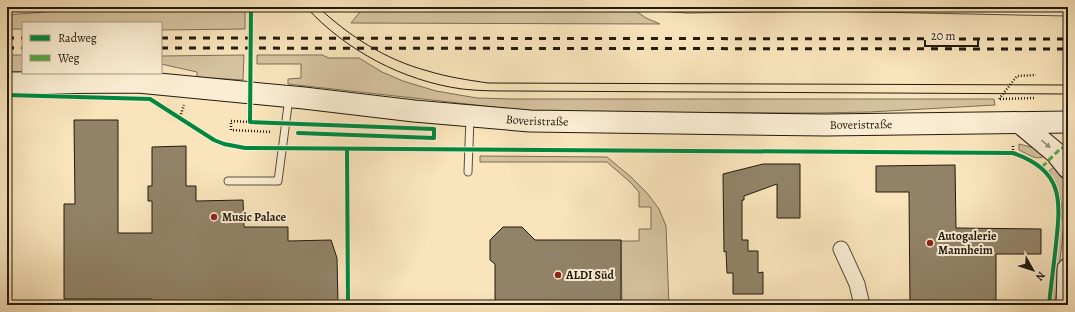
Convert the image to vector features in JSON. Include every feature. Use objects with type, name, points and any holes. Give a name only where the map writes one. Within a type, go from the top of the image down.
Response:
[{"type":"main road","name":"Boveristraße","points":[[7,83],[138,82],[289,96],[414,111],[530,121],[826,125],[1068,122]]},
{"type":"main road","points":[[1020,123],[1056,153],[1068,168]]},
{"type":"main road","points":[[1067,305],[1068,269]]},
{"type":"street","points":[[841,249],[857,284],[862,305]]},
{"type":"lane","points":[[659,7],[688,9],[822,7],[1052,9],[1068,12]]},
{"type":"lane","points":[[228,181],[278,181],[289,96]]},
{"type":"lane","points":[[468,172],[470,116]]},
{"type":"path","points":[[1034,98],[999,99],[1017,76],[1036,75]]},
{"type":"path","points":[[250,122],[231,121],[231,130],[264,131]]},
{"type":"path","points":[[1013,144],[1013,153]]},
{"type":"shaded area","points":[[106,7],[245,7],[245,29],[162,30],[162,22],[22,22],[22,29],[7,29],[7,15]]},
{"type":"shaded area","points":[[364,7],[630,7],[646,18],[660,24],[351,23]]},
{"type":"shaded area","points":[[7,55],[22,55],[22,72],[7,72]]},
{"type":"shaded area","points":[[244,55],[243,80],[197,77],[197,72],[162,64],[162,56]]},
{"type":"shaded area","points":[[257,55],[322,55],[329,58],[359,58],[382,72],[403,81],[436,91],[477,98],[994,99],[995,105],[870,112],[814,113],[530,111],[288,84],[288,79],[301,78],[301,64],[257,64]]},
{"type":"shaded area","points":[[1019,144],[1035,148],[1046,155],[1039,158],[1032,157],[1019,150]]},
{"type":"shaded area","points":[[480,156],[607,157],[647,193],[659,209],[666,226],[669,305],[622,305],[621,241],[639,241],[639,229],[651,229],[651,207],[639,207],[639,192],[607,162],[480,162]]},
{"type":"shaded area","points":[[1057,165],[1064,180],[1067,198],[1055,305],[1051,305],[1062,211],[1061,200],[1049,171]]},
{"type":"building","points":[[74,120],[118,120],[118,233],[152,233],[152,201],[148,201],[148,186],[152,186],[152,147],[186,146],[186,186],[196,186],[196,201],[243,200],[244,227],[288,227],[288,241],[331,240],[337,258],[338,305],[152,305],[152,299],[64,299],[64,204],[75,204]]},
{"type":"building","points":[[763,164],[800,164],[800,218],[777,218],[777,184],[744,196],[744,200],[742,200],[742,240],[748,240],[748,251],[758,251],[758,273],[763,272],[763,294],[733,294],[733,273],[727,273],[726,251],[724,252],[723,174]]},
{"type":"building","points":[[955,165],[956,228],[1041,229],[1041,254],[996,254],[996,305],[910,305],[909,192],[876,192],[876,166]]},
{"type":"building","name":"ALDI Süd","points":[[503,227],[522,227],[535,240],[621,240],[621,305],[495,305],[495,264],[490,260],[490,240]]},
{"type":"tram line","points":[[306,7],[339,37],[377,62],[419,79],[462,89],[481,91],[1068,94]]},
{"type":"tram line","points":[[318,7],[342,28],[383,54],[412,66],[443,75],[488,83],[1068,85]]},
{"type":"railway","points":[[7,38],[22,38]]},
{"type":"railway","points":[[162,38],[1068,39]]},
{"type":"railway","points":[[7,48],[22,48]]},
{"type":"railway","points":[[162,48],[1068,49]]},
{"type":"marked path","points":[[1042,167],[1061,148],[1068,147]]},
{"type":"cycle path","points":[[251,7],[250,122],[434,129],[434,138],[298,133]]},
{"type":"cycle path","points":[[7,95],[150,99],[214,140],[224,144],[245,148],[1013,153],[1042,168],[1050,177],[1058,200],[1058,228],[1049,305]]},
{"type":"cycle path","points":[[347,149],[348,305]]},
{"type":"place","name":"Music Palace","points":[[214,217]]},
{"type":"place","name":"Autogalerie Mannheim","points":[[930,243]]},
{"type":"place","name":"ALDI Süd","points":[[558,275]]}]
